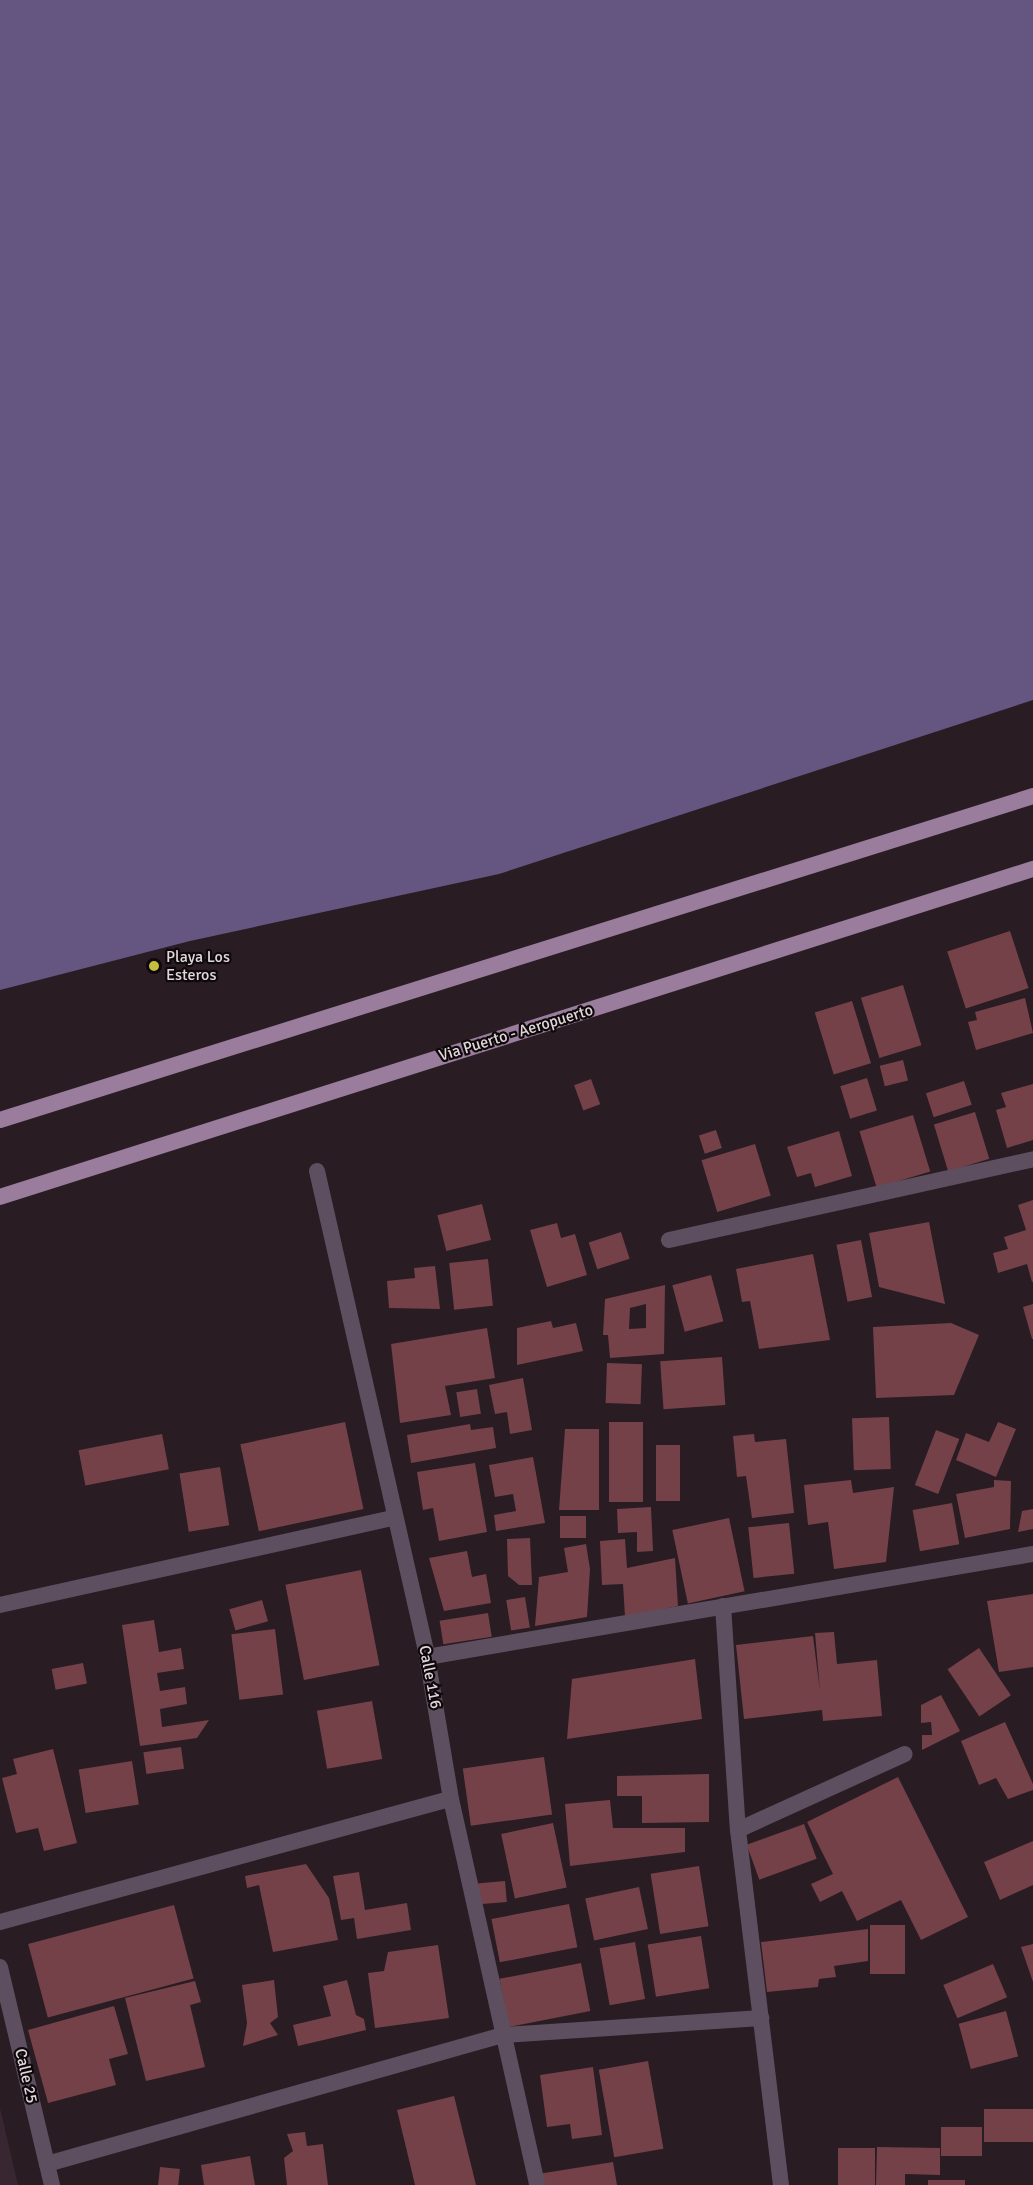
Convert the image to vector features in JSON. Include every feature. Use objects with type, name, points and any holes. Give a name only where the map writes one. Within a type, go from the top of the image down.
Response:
[{"type":"main road","points":[[0,1120],[1033,796]]},
{"type":"main road","name":"Via Puerto - Aeropuerto","points":[[0,1197],[1033,869]]},
{"type":"street","points":[[669,1240],[1033,1159]]},
{"type":"street","name":"Calle 116","points":[[317,1171],[393,1518],[427,1657],[451,1798],[537,2185]]},
{"type":"street","points":[[0,1605],[393,1518]]},
{"type":"street","points":[[427,1657],[1033,1554]]},
{"type":"street","points":[[723,1606],[738,1830],[781,2185]]},
{"type":"street","points":[[738,1830],[904,1754]]},
{"type":"street","points":[[0,1923],[451,1798]]},
{"type":"street","name":"Calle 25","points":[[0,1967],[52,2185]]},
{"type":"street","points":[[47,2164],[504,2035],[761,2018]]},
{"type":"shaded area","points":[[0,0],[1033,0],[1033,700],[499,874],[190,941],[0,990]]},
{"type":"shaded area","points":[[0,2108],[18,2185],[0,2185]]},
{"type":"building","points":[[1010,931],[1029,988],[966,1008],[947,951]]},
{"type":"building","points":[[903,985],[921,1045],[879,1058],[861,998]]},
{"type":"building","points":[[1025,998],[1033,1033],[976,1050],[968,1022],[977,1020],[975,1012]]},
{"type":"building","points":[[852,1001],[871,1063],[834,1075],[815,1012]]},
{"type":"building","points":[[903,1060],[908,1080],[885,1086],[880,1066]]},
{"type":"building","points":[[867,1078],[877,1111],[850,1119],[840,1086]]},
{"type":"building","points":[[591,1079],[600,1104],[583,1111],[574,1085]]},
{"type":"building","points":[[964,1081],[972,1105],[934,1117],[926,1093]]},
{"type":"building","points":[[1033,1084],[1033,1140],[1007,1148],[996,1110],[1006,1107],[1001,1093]]},
{"type":"building","points":[[975,1112],[989,1159],[948,1171],[934,1125]]},
{"type":"building","points":[[913,1115],[930,1171],[877,1188],[859,1131]]},
{"type":"building","points":[[716,1130],[722,1148],[705,1154],[699,1136]]},
{"type":"building","points":[[839,1131],[852,1176],[815,1187],[811,1173],[797,1177],[787,1147]]},
{"type":"building","points":[[755,1144],[771,1196],[717,1212],[701,1160]]},
{"type":"building","points":[[1033,1200],[1032,1282],[1027,1264],[998,1273],[993,1253],[1008,1249],[1004,1237],[1026,1230],[1018,1205]]},
{"type":"building","points":[[482,1204],[491,1240],[446,1251],[437,1215]]},
{"type":"building","points":[[929,1222],[945,1304],[879,1287],[869,1233]]},
{"type":"building","points":[[557,1223],[561,1238],[575,1234],[587,1275],[547,1287],[530,1230]]},
{"type":"building","points":[[621,1232],[630,1259],[597,1269],[589,1243]]},
{"type":"building","points":[[861,1240],[872,1297],[848,1302],[836,1245]]},
{"type":"building","points":[[813,1254],[830,1340],[759,1349],[750,1301],[742,1302],[736,1269]]},
{"type":"building","points":[[488,1259],[493,1306],[454,1310],[449,1263]]},
{"type":"building","points":[[435,1266],[440,1309],[389,1308],[387,1281],[415,1278],[414,1268]]},
{"type":"building","points":[[711,1275],[723,1321],[685,1332],[672,1285]]},
{"type":"building","points":[[665,1285],[664,1354],[610,1358],[608,1335],[603,1335],[605,1299]],"holes":[[[646,1304],[646,1328],[629,1329],[630,1308]]]},
{"type":"building","points":[[1033,1304],[1033,1339],[1032,1339],[1023,1307]]},
{"type":"building","points":[[551,1321],[553,1328],[576,1323],[583,1351],[517,1365],[517,1328]]},
{"type":"building","points":[[951,1323],[979,1335],[954,1395],[876,1398],[873,1327]]},
{"type":"building","points":[[487,1328],[495,1378],[445,1386],[451,1415],[400,1423],[391,1344]]},
{"type":"building","points":[[722,1357],[725,1405],[663,1409],[660,1361]]},
{"type":"building","points":[[607,1363],[642,1364],[641,1404],[606,1403]]},
{"type":"building","points":[[523,1378],[532,1430],[510,1434],[507,1412],[495,1414],[489,1385]]},
{"type":"building","points":[[477,1389],[481,1414],[460,1417],[456,1392]]},
{"type":"building","points":[[889,1417],[891,1469],[854,1470],[852,1418]]},
{"type":"building","points":[[345,1422],[364,1509],[259,1531],[240,1444]]},
{"type":"building","points":[[609,1422],[643,1422],[643,1502],[609,1502]]},
{"type":"building","points":[[998,1422],[1016,1429],[996,1477],[956,1460],[966,1433],[989,1442]]},
{"type":"building","points":[[470,1424],[471,1430],[493,1427],[496,1448],[411,1463],[407,1435]]},
{"type":"building","points":[[565,1429],[599,1429],[599,1510],[559,1510]]},
{"type":"building","points":[[936,1430],[959,1439],[938,1494],[915,1485]]},
{"type":"building","points":[[162,1434],[169,1469],[85,1486],[79,1450]]},
{"type":"building","points":[[754,1434],[755,1442],[786,1439],[794,1513],[752,1518],[746,1476],[737,1477],[733,1436]]},
{"type":"building","points":[[656,1445],[680,1445],[680,1501],[656,1501]]},
{"type":"building","points":[[533,1457],[545,1523],[496,1531],[494,1515],[516,1511],[513,1494],[495,1497],[489,1465]]},
{"type":"building","points":[[475,1463],[487,1532],[439,1541],[433,1508],[423,1510],[417,1472]]},
{"type":"building","points":[[220,1467],[229,1525],[189,1532],[180,1473]]},
{"type":"building","points":[[851,1480],[853,1493],[894,1487],[886,1562],[834,1569],[828,1522],[808,1525],[804,1485]]},
{"type":"building","points":[[994,1480],[1011,1481],[1010,1529],[965,1538],[956,1494],[994,1487]]},
{"type":"building","points":[[952,1503],[959,1544],[920,1551],[913,1510]]},
{"type":"building","points":[[651,1507],[653,1551],[637,1552],[637,1532],[618,1533],[617,1509]]},
{"type":"building","points":[[1033,1509],[1033,1529],[1018,1532],[1022,1511]]},
{"type":"building","points":[[560,1516],[586,1516],[586,1538],[560,1538]]},
{"type":"building","points":[[729,1518],[745,1591],[688,1603],[672,1530]]},
{"type":"building","points":[[789,1523],[794,1574],[754,1578],[748,1527]]},
{"type":"building","points":[[530,1538],[532,1585],[519,1585],[508,1576],[507,1539]]},
{"type":"building","points":[[625,1539],[627,1568],[675,1558],[678,1606],[625,1617],[623,1584],[602,1585],[600,1541]]},
{"type":"building","points":[[586,1544],[590,1569],[587,1617],[535,1626],[539,1577],[568,1572],[564,1548]]},
{"type":"building","points":[[467,1551],[472,1577],[486,1574],[491,1603],[444,1611],[429,1558]]},
{"type":"building","points":[[361,1570],[380,1665],[304,1680],[285,1585]]},
{"type":"building","points":[[1033,1594],[1033,1667],[999,1672],[987,1601]]},
{"type":"building","points":[[525,1597],[530,1628],[511,1631],[506,1600]]},
{"type":"building","points":[[262,1600],[268,1621],[235,1631],[229,1609]]},
{"type":"building","points":[[488,1613],[492,1637],[443,1644],[440,1621]]},
{"type":"building","points":[[154,1620],[159,1652],[181,1648],[184,1669],[157,1673],[160,1691],[185,1687],[187,1704],[160,1709],[162,1727],[209,1720],[197,1738],[140,1746],[122,1625]]},
{"type":"building","points":[[275,1629],[283,1695],[239,1700],[231,1634]]},
{"type":"building","points":[[834,1632],[837,1664],[877,1660],[882,1716],[823,1721],[822,1710],[744,1719],[736,1645],[813,1636],[820,1691],[815,1633]]},
{"type":"building","points":[[979,1648],[1011,1695],[979,1717],[947,1669]]},
{"type":"building","points":[[695,1659],[702,1719],[567,1739],[572,1679]]},
{"type":"building","points":[[83,1663],[87,1684],[56,1690],[52,1669]]},
{"type":"building","points":[[941,1695],[960,1731],[922,1750],[922,1735],[932,1735],[931,1722],[921,1723],[921,1705]]},
{"type":"building","points":[[372,1701],[382,1759],[327,1769],[317,1711]]},
{"type":"building","points":[[1005,1722],[1033,1784],[1033,1790],[1008,1799],[996,1778],[979,1785],[961,1741]]},
{"type":"building","points":[[181,1747],[184,1769],[146,1774],[143,1752]]},
{"type":"building","points":[[53,1749],[77,1843],[44,1851],[38,1828],[16,1833],[2,1778],[17,1774],[13,1759]]},
{"type":"building","points":[[544,1757],[552,1814],[471,1826],[463,1768]]},
{"type":"building","points":[[132,1761],[139,1804],[86,1813],[79,1769]]},
{"type":"building","points":[[709,1774],[709,1822],[642,1823],[642,1796],[617,1796],[617,1776]]},
{"type":"building","points":[[898,1777],[968,1917],[921,1940],[901,1900],[857,1921],[842,1891],[820,1902],[811,1884],[833,1874],[807,1822]]},
{"type":"building","points":[[610,1800],[613,1828],[685,1828],[685,1852],[570,1866],[565,1804]]},
{"type":"building","points":[[553,1823],[567,1888],[515,1899],[501,1834]]},
{"type":"building","points":[[804,1824],[817,1859],[759,1880],[747,1845]]},
{"type":"building","points":[[1033,1841],[1033,1885],[1000,1900],[984,1862]]},
{"type":"building","points":[[306,1864],[329,1898],[338,1940],[273,1952],[259,1885],[247,1888],[245,1876]]},
{"type":"building","points":[[699,1866],[709,1926],[660,1934],[651,1874]]},
{"type":"building","points":[[359,1872],[365,1910],[407,1903],[411,1930],[357,1939],[354,1918],[341,1920],[333,1876]]},
{"type":"building","points":[[505,1881],[507,1902],[479,1904],[477,1883]]},
{"type":"building","points":[[639,1887],[648,1929],[594,1940],[585,1898]]},
{"type":"building","points":[[569,1904],[577,1947],[500,1962],[491,1919]]},
{"type":"building","points":[[174,1905],[194,1978],[48,2017],[28,1944]]},
{"type":"building","points":[[870,1925],[905,1925],[905,1974],[870,1974]]},
{"type":"building","points":[[868,1929],[868,1961],[834,1966],[836,1977],[819,1979],[818,1987],[767,1992],[761,1942]]},
{"type":"building","points":[[701,1936],[709,1988],[656,1997],[648,1944]]},
{"type":"building","points":[[635,1942],[645,1999],[610,2005],[600,1948]]},
{"type":"building","points":[[1033,1944],[1033,1982],[1021,1947]]},
{"type":"building","points":[[438,1945],[449,2018],[375,2028],[368,1973],[384,1971],[388,1952]]},
{"type":"building","points":[[581,1963],[590,2011],[509,2027],[500,1979]]},
{"type":"building","points":[[993,1964],[1007,1997],[957,2018],[943,1985]]},
{"type":"building","points":[[274,1980],[278,2017],[270,2023],[278,2035],[243,2046],[247,2023],[242,1985]]},
{"type":"building","points":[[347,1980],[356,2015],[364,2019],[366,2030],[298,2046],[293,2025],[331,2016],[323,1986]]},
{"type":"building","points":[[195,1981],[201,2002],[190,2005],[205,2067],[146,2081],[125,1998]]},
{"type":"building","points":[[114,2006],[128,2054],[109,2059],[116,2085],[48,2103],[28,2030]]},
{"type":"building","points":[[1006,2011],[1018,2056],[971,2069],[959,2024]]},
{"type":"building","points":[[648,2061],[663,2149],[614,2157],[599,2070]]},
{"type":"building","points":[[593,2067],[602,2135],[572,2139],[570,2124],[547,2127],[540,2075]]},
{"type":"building","points":[[454,2096],[476,2185],[415,2185],[397,2110]]},
{"type":"building","points":[[984,2109],[1033,2109],[1033,2142],[984,2142]]},
{"type":"building","points":[[941,2127],[982,2127],[982,2156],[941,2156]]},
{"type":"building","points":[[305,2132],[307,2146],[323,2144],[328,2185],[287,2185],[284,2158],[293,2151],[287,2134]]},
{"type":"building","points":[[877,2147],[940,2148],[940,2175],[905,2174],[905,2185],[876,2185]]},
{"type":"building","points":[[838,2148],[875,2148],[875,2185],[838,2185]]},
{"type":"building","points":[[250,2156],[255,2185],[204,2185],[201,2165]]},
{"type":"building","points":[[613,2162],[617,2185],[540,2185],[538,2174]]},
{"type":"building","points":[[160,2167],[180,2169],[178,2185],[158,2185]]},
{"type":"building","points":[[928,2180],[965,2180],[965,2185],[928,2185]]},
{"type":"place","name":"Playa Los Esteros","points":[[154,966]]}]
